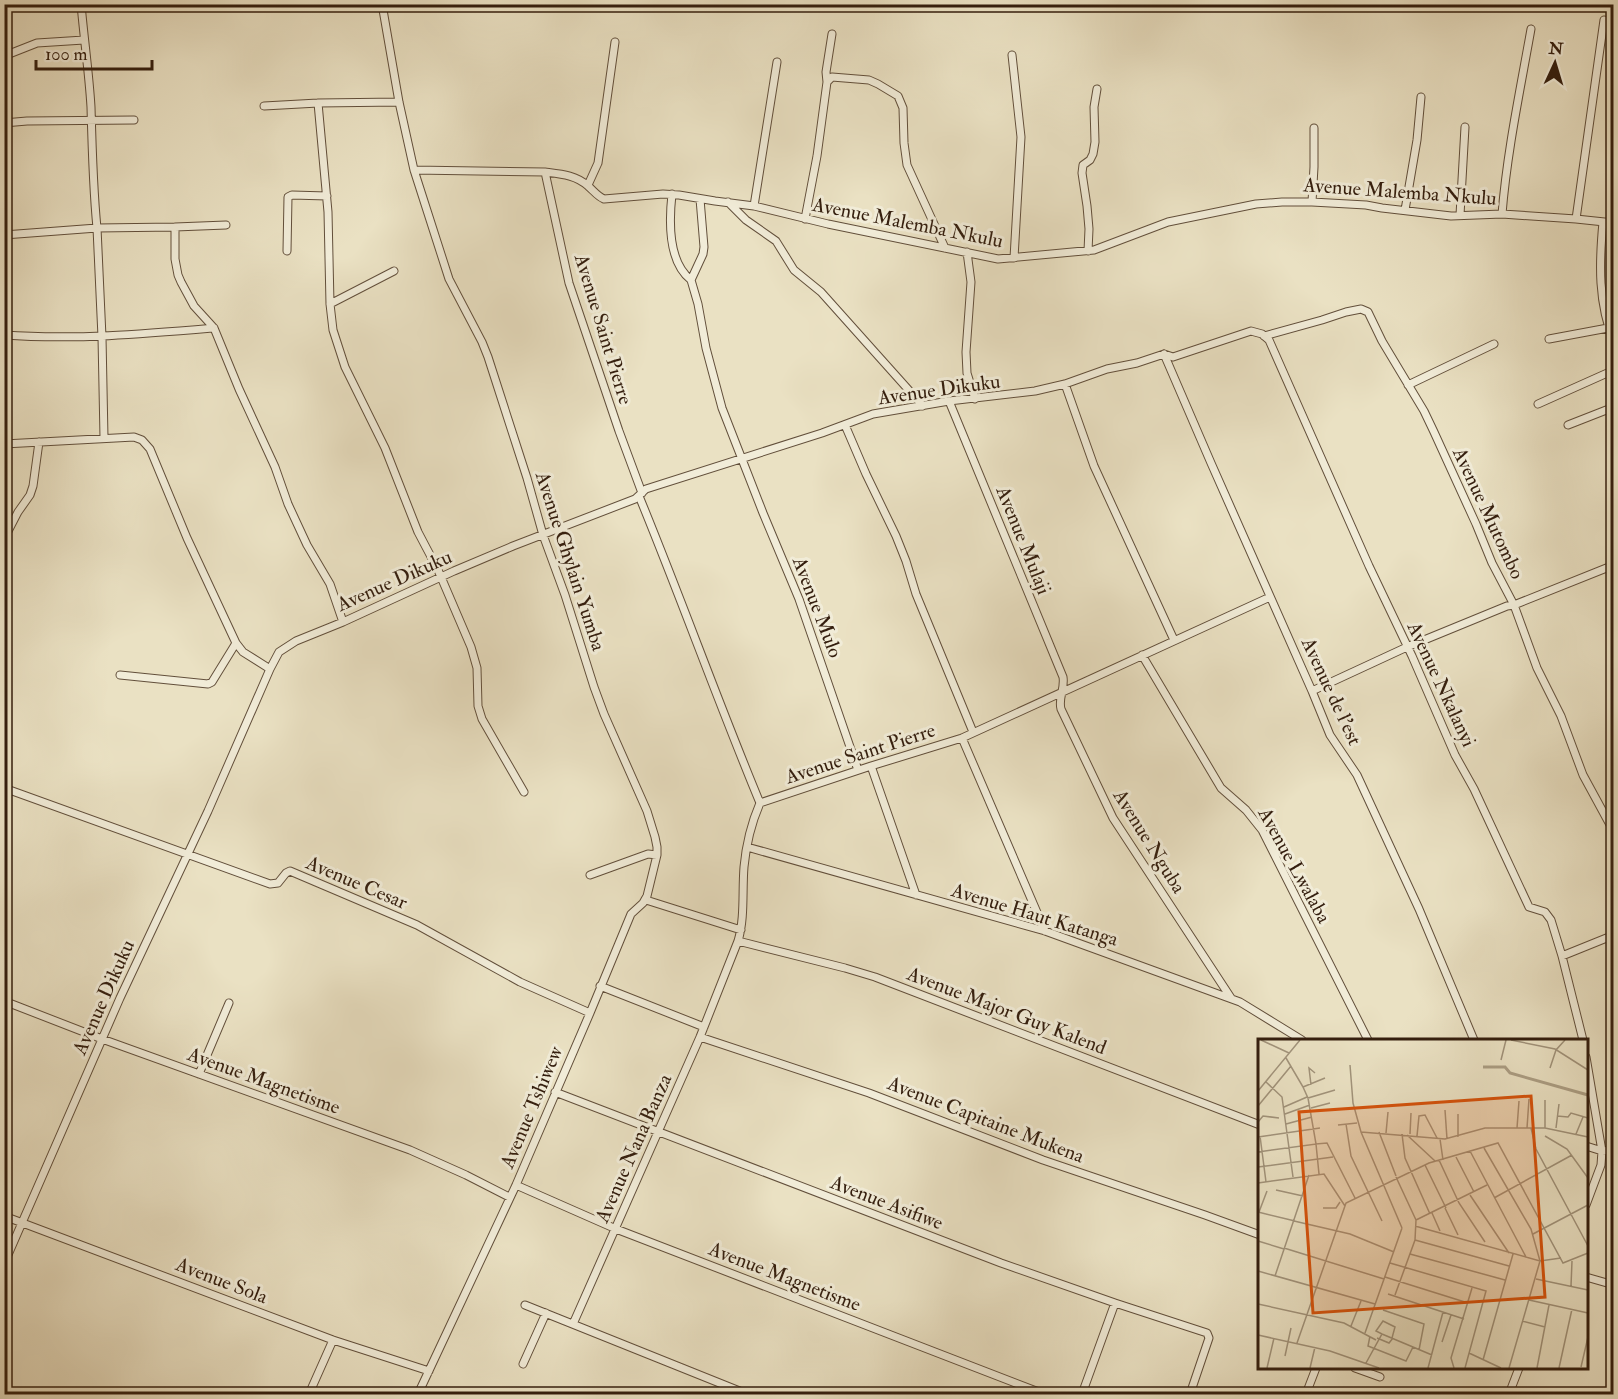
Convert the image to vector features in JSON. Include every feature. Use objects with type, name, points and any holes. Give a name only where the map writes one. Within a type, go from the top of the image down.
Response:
[{"type":"street","points":[[81,4],[88,72],[97,228],[104,438]]},
{"type":"street","name":"Avenue Ghylain Yumba","points":[[382,4],[399,102],[414,170],[449,279],[488,357],[534,499],[543,535],[565,595],[598,700],[647,811],[655,837],[657,855]]},
{"type":"street","points":[[1576,219],[1604,20]]},
{"type":"street","points":[[1502,214],[1504,187],[1531,29]]},
{"type":"street","points":[[805,219],[817,156],[832,34]]},
{"type":"street","points":[[4,56],[45,42],[84,40]]},
{"type":"street","points":[[588,185],[598,163],[615,42]]},
{"type":"street","points":[[1012,55],[1021,137],[1014,258]]},
{"type":"street","points":[[754,206],[777,62]]},
{"type":"street","points":[[827,81],[832,77],[869,80],[898,96],[903,108],[907,165],[945,248]]},
{"type":"street","points":[[1088,250],[1089,229],[1082,173],[1083,165],[1093,154],[1094,106],[1097,89]]},
{"type":"street","points":[[1405,210],[1417,140],[1421,97]]},
{"type":"street","points":[[264,106],[399,102]]},
{"type":"street","points":[[318,103],[327,196],[330,304],[333,330],[345,367],[385,448],[418,532],[441,576],[473,653],[478,678],[480,712],[524,792]]},
{"type":"street","points":[[4,123],[134,120]]},
{"type":"street","points":[[1460,215],[1465,127]]},
{"type":"street","points":[[1312,202],[1314,128]]},
{"type":"street","name":"Avenue Malemba Nkulu","points":[[414,170],[567,174],[588,185],[604,199],[672,194],[728,202],[998,259],[1100,248],[1168,222],[1257,204],[1282,202],[1372,206],[1442,215],[1502,214],[1614,223]]},
{"type":"street","name":"Avenue Saint Pierre","points":[[545,172],[569,283],[640,495],[724,717],[760,803],[962,738],[1270,597]]},
{"type":"street","name":"Avenue Mulo","points":[[672,194],[672,236],[675,257],[677,264],[691,280],[722,408],[799,599],[858,770]]},
{"type":"street","points":[[287,251],[288,197],[292,195],[327,196]]},
{"type":"street","points":[[691,280],[704,247],[700,199]]},
{"type":"street","points":[[728,202],[746,220],[776,241],[794,270],[821,292],[923,406]]},
{"type":"street","points":[[1603,222],[1600,283],[1608,328],[1614,342]]},
{"type":"street","points":[[4,235],[97,228],[226,225]]},
{"type":"street","points":[[175,227],[175,259],[178,275],[194,306],[214,328],[238,389],[275,466],[288,504],[307,545],[330,584],[343,622]]},
{"type":"street","points":[[967,252],[971,282],[966,352],[967,373],[975,399]]},
{"type":"street","points":[[330,304],[394,271]]},
{"type":"street","name":"Avenue Mutombo","points":[[1264,336],[1346,312],[1365,310],[1368,312],[1389,356],[1424,411],[1492,563],[1514,605],[1537,668],[1557,708],[1583,775],[1614,831]]},
{"type":"street","points":[[4,335],[55,338],[102,337],[214,328]]},
{"type":"street","points":[[1549,339],[1608,328]]},
{"type":"street","name":"Avenue Dikuku","points":[[4,1264],[102,1039],[188,854],[274,659],[284,648],[441,576],[640,495],[646,489],[873,414],[949,401],[1018,394],[1065,384],[1107,369],[1164,354],[1173,357],[1251,331],[1264,336]]},
{"type":"street","name":"Avenue Nkalanyi","points":[[1264,336],[1270,342],[1455,755],[1474,789],[1529,907],[1542,911],[1549,917],[1562,956],[1582,1039]]},
{"type":"street","points":[[1408,385],[1494,344]]},
{"type":"street","name":"Avenue de l'est","points":[[1164,354],[1330,735],[1357,775],[1419,909],[1473,1039]]},
{"type":"street","points":[[1538,404],[1614,370]]},
{"type":"street","points":[[1065,384],[1094,466],[1174,639]]},
{"type":"street","name":"Avenue Mulaji","points":[[949,401],[1063,677],[1062,693]]},
{"type":"street","points":[[1568,425],[1614,407]]},
{"type":"street","points":[[845,425],[896,536],[916,594],[973,732]]},
{"type":"street","points":[[4,444],[140,438],[150,449],[187,538],[236,643],[243,652],[270,669]]},
{"type":"street","points":[[4,539],[33,486],[39,442]]},
{"type":"street","points":[[1312,691],[1407,647],[1614,565]]},
{"type":"street","points":[[120,675],[208,684],[212,682],[236,643]]},
{"type":"street","name":"Avenue Lwalaba","points":[[1142,655],[1221,788],[1246,810],[1262,830],[1367,1039]]},
{"type":"street","name":"Avenue Nguba","points":[[1062,693],[1061,709],[1113,818],[1231,998]]},
{"type":"street","points":[[962,738],[1045,931]]},
{"type":"street","points":[[871,766],[916,895]]},
{"type":"street","name":"Avenue Cesar","points":[[4,788],[272,884],[278,883],[286,873],[290,872],[417,925],[520,982],[590,1013]]},
{"type":"street","name":"Avenue Nana Banza","points":[[573,1324],[700,1037],[738,941],[741,930],[744,864],[752,823],[760,803]]},
{"type":"street","name":"Avenue Haut Katanga","points":[[747,847],[1045,931],[1231,998],[1248,1006],[1299,1039]]},
{"type":"street","points":[[590,875],[648,854],[657,855]]},
{"type":"street","name":"Avenue Tshiwew","points":[[418,1395],[516,1185],[631,914],[646,900],[657,855]]},
{"type":"street","points":[[646,900],[741,930]]},
{"type":"street","points":[[1562,956],[1614,936]]},
{"type":"street","name":"Avenue Major Guy Kalend","points":[[738,941],[875,977],[1258,1124]]},
{"type":"street","points":[[600,986],[704,1027]]},
{"type":"street","name":"Avenue Magnetisme","points":[[4,1001],[102,1039],[410,1150],[509,1197]]},
{"type":"street","points":[[199,1074],[229,1003]]},
{"type":"street","name":"Avenue Capitaine Mukena","points":[[700,1037],[869,1093],[1043,1160],[1258,1234]]},
{"type":"street","points":[[1588,1063],[1602,1151],[1599,1173],[1588,1202]]},
{"type":"street","name":"Avenue Asifiwe","points":[[555,1092],[969,1251],[1207,1333],[1209,1336],[1190,1395]]},
{"type":"street","points":[[1588,1146],[1602,1151],[1614,1150]]},
{"type":"street","name":"Avenue Magnetisme","points":[[516,1185],[615,1229],[1044,1395]]},
{"type":"street","name":"Avenue Sola","points":[[4,1216],[333,1340],[429,1371]]},
{"type":"street","points":[[1588,1277],[1614,1285]]},
{"type":"street","points":[[1083,1395],[1115,1303]]},
{"type":"street","points":[[525,1305],[747,1395]]},
{"type":"street","points":[[523,1364],[546,1314]]},
{"type":"street","points":[[309,1395],[333,1340]]},
{"type":"street","points":[[1306,1395],[1316,1369]]},
{"type":"street","points":[[1358,1369],[1380,1377]]},
{"type":"street","points":[[1509,1395],[1519,1369]]}]
